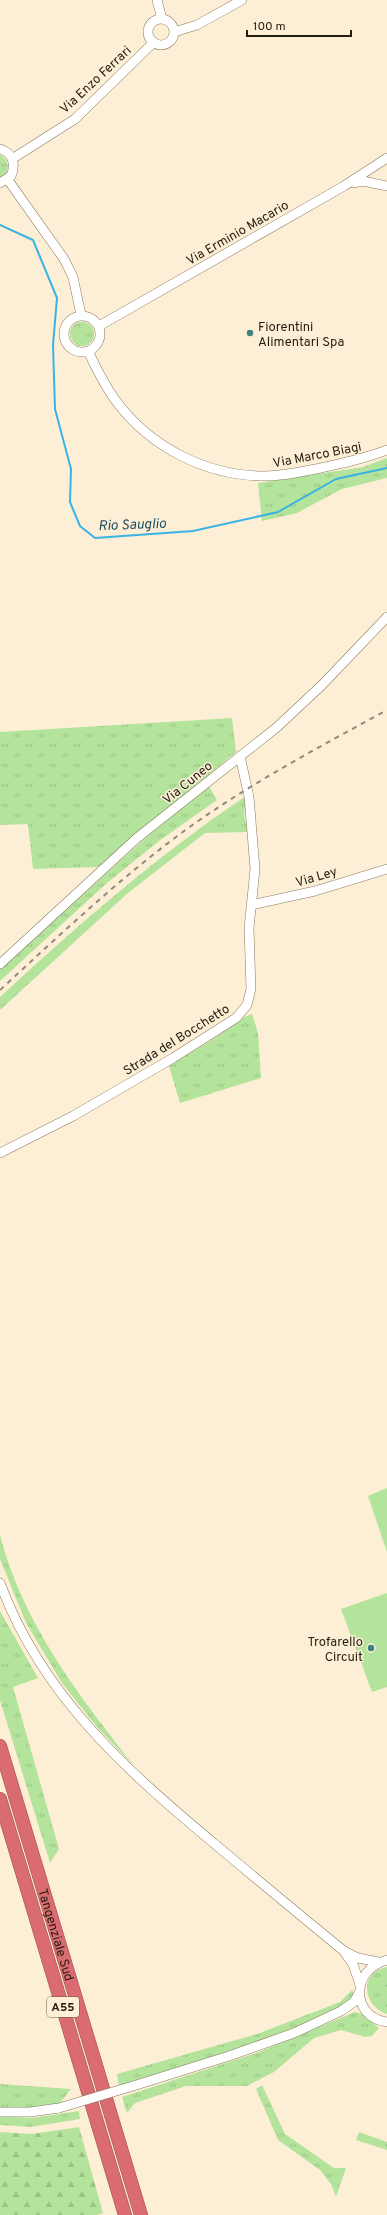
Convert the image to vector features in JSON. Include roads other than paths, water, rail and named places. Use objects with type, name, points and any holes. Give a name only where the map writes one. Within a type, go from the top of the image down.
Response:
[{"type":"highway","name":"Tangenziale Sud","points":[[0,1746],[141,2215]]},
{"type":"highway","name":"Tangenziale Sud","points":[[0,1799],[125,2215]]},
{"type":"street","points":[[157,0],[162,19],[172,25],[174,32],[171,39],[165,44],[154,42],[149,36],[149,28],[154,21],[162,19]]},
{"type":"street","points":[[174,32],[197,25],[242,0]]},
{"type":"street","name":"Via Enzo Ferrari","points":[[12,159],[75,119],[154,42]]},
{"type":"street","points":[[0,149],[9,154],[12,159],[14,170],[4,182],[64,259],[73,277],[81,315]]},
{"type":"street","name":"Via Erminio Macario","points":[[99,326],[344,186],[387,158]]},
{"type":"street","points":[[344,186],[363,181],[387,186]]},
{"type":"street","points":[[81,315],[92,318],[99,326],[100,338],[93,348],[88,351],[82,352],[71,348],[64,339],[63,333],[67,323],[76,316],[81,315]]},
{"type":"street","name":"Via Marco Biagi","points":[[88,351],[116,401],[140,429],[172,452],[206,467],[245,476],[290,474],[348,462],[387,450]]},
{"type":"street","name":"Via Cuneo","points":[[0,964],[137,838],[276,728],[322,685],[387,617]]},
{"type":"street","name":"Strada del Bocchetto","points":[[0,1153],[114,1092],[173,1058],[242,1013],[250,998],[249,928],[255,868],[248,789],[240,756]]},
{"type":"street","name":"Via Ley","points":[[251,905],[316,891],[387,869]]},
{"type":"street","points":[[0,1583],[8,1604],[37,1657],[67,1702],[109,1750],[155,1795],[344,1952],[353,1964],[359,1989],[367,2011]]},
{"type":"street","points":[[344,1952],[358,1958],[383,1961]]},
{"type":"street","points":[[0,2112],[30,2112],[59,2108],[260,2046],[341,2012],[354,2002],[363,1976],[369,1967],[383,1961]]},
{"type":"street","points":[[341,2012],[358,2010],[367,2011],[376,2018],[387,2022]]},
{"type":"waterway","name":"Rio Sauglio","points":[[0,225],[33,240],[57,298],[53,345],[55,409],[71,469],[70,502],[80,526],[95,538],[193,531],[278,512],[336,479],[387,468]]},
{"type":"railway","points":[[0,990],[117,884],[191,826],[263,779],[387,710]]},
{"type":"place","name":"Fiorentini Alimentari Spa","points":[[250,333]]},
{"type":"place","name":"Trofarello Circuit","points":[[371,1648]]}]
